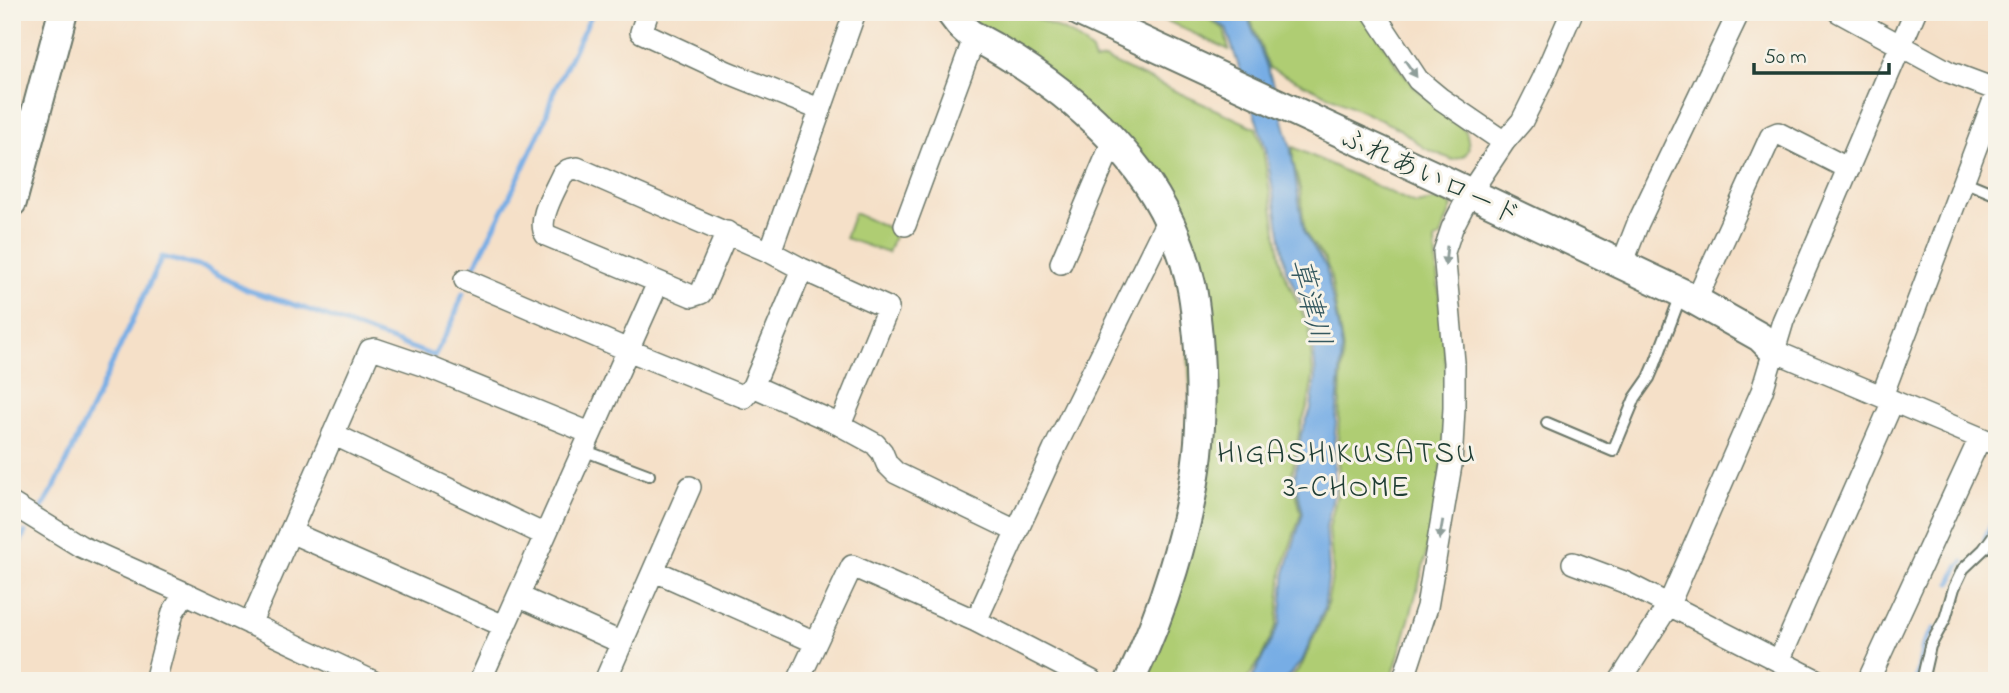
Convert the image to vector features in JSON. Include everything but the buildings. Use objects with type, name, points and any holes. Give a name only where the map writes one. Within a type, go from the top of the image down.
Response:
[{"type":"street","points":[[12,201],[63,12]]},
{"type":"street","points":[[648,12],[641,32],[727,72],[819,109]]},
{"type":"street","points":[[769,252],[855,12]]},
{"type":"street","points":[[950,12],[960,25],[975,36],[1045,80],[1085,113],[1113,141],[1139,171],[1168,219],[1192,285],[1200,359],[1198,454],[1180,543],[1147,645],[1130,681]]},
{"type":"street","points":[[1373,12],[1418,80],[1504,142]]},
{"type":"street","points":[[1403,681],[1427,607],[1451,465],[1454,362],[1444,252],[1452,229],[1471,193],[1504,142],[1522,121],[1572,12]]},
{"type":"street","points":[[1622,264],[1638,223],[1739,12]]},
{"type":"street","points":[[1779,661],[1888,399],[1997,91],[1949,72],[1839,12]]},
{"type":"street","points":[[1620,681],[1669,604],[1762,391],[1783,321],[1914,12]]},
{"type":"street","name":"ふれあいロード","points":[[1082,13],[1689,296],[1760,337],[1774,351]]},
{"type":"street","points":[[905,225],[975,36]]},
{"type":"street","points":[[1689,296],[1771,136],[1778,133],[1849,169]]},
{"type":"street","points":[[1061,263],[1113,141]]},
{"type":"street","points":[[727,232],[701,293],[692,296],[546,236],[542,221],[562,175],[577,168],[727,232],[888,308],[840,425]]},
{"type":"street","points":[[976,621],[1054,450],[1168,219]]},
{"type":"street","points":[[466,279],[744,397],[753,386],[802,269]]},
{"type":"street","points":[[487,678],[504,626],[657,283]]},
{"type":"street","points":[[250,624],[370,350],[375,349],[431,368],[587,442]]},
{"type":"street","points":[[1774,351],[1988,441],[1868,681]]},
{"type":"street","points":[[753,386],[840,425],[875,444],[896,473],[1016,531]]},
{"type":"street","points":[[333,434],[545,535]]},
{"type":"street","points":[[605,681],[690,487]]},
{"type":"street","points":[[12,504],[80,546],[372,681]]},
{"type":"street","points":[[290,532],[504,626]]},
{"type":"street","points":[[1573,563],[1624,582],[1818,681]]},
{"type":"street","points":[[798,681],[852,566],[976,621],[1092,681]]},
{"type":"street","points":[[655,571],[816,642]]},
{"type":"street","points":[[155,681],[173,612],[185,593]]},
{"type":"street","points":[[518,596],[622,643]]},
{"type":"lane","points":[[1964,181],[1997,195]]},
{"type":"lane","points":[[1547,424],[1613,451],[1635,398],[1649,378],[1689,296]]},
{"type":"lane","points":[[587,442],[649,475]]},
{"type":"lane","points":[[1922,681],[1930,646],[1945,619],[1963,569],[1984,550],[1997,527]]},
{"type":"green space","points":[[964,12],[1023,12],[1071,34],[1092,51],[1095,61],[1105,59],[1256,128],[1263,149],[1282,269],[1309,327],[1313,377],[1308,405],[1300,427],[1292,475],[1301,513],[1282,571],[1277,624],[1260,660],[1246,681],[1151,681],[1145,677],[1198,516],[1180,218]]},
{"type":"green space","points":[[1148,12],[1198,12],[1224,29],[1229,50]]},
{"type":"green space","points":[[1245,12],[1363,12],[1397,65],[1417,89],[1466,131],[1469,146],[1467,153],[1453,160],[1424,148],[1400,129],[1269,68]]},
{"type":"green space","points":[[1293,147],[1415,204],[1438,200],[1447,202],[1452,207],[1440,237],[1435,240],[1447,389],[1442,464],[1430,537],[1391,681],[1288,681],[1302,665],[1326,610],[1333,572],[1329,528],[1340,482],[1337,455],[1343,349],[1330,272],[1325,260],[1305,233]]},
{"type":"green space","points":[[854,213],[889,228],[891,225],[897,228],[888,253],[845,238]]},
{"type":"water","name":"草津川","points":[[1202,12],[1242,12],[1249,21],[1271,78],[1290,145],[1304,233],[1326,267],[1342,349],[1333,455],[1335,487],[1326,527],[1329,572],[1324,609],[1302,661],[1284,681],[1251,681],[1280,623],[1285,573],[1303,513],[1295,478],[1301,434],[1311,409],[1316,378],[1312,325],[1286,269],[1266,149],[1226,28]]},
{"type":"waterway","points":[[474,267],[544,123],[553,93],[593,12]]},
{"type":"waterway","points":[[39,513],[56,484],[162,257],[206,268],[247,290],[434,356],[452,323],[463,293]]},
{"type":"waterway","points":[[1984,540],[1995,515],[1997,500]]},
{"type":"waterway","points":[[12,562],[25,532]]},
{"type":"waterway","points":[[1951,583],[1963,562]]},
{"type":"waterway","points":[[1916,681],[1923,644],[1934,629]]},
{"type":"district","name":"HIGASHIKUSATSU 3-CHOME","points":[[1347,469]]}]
